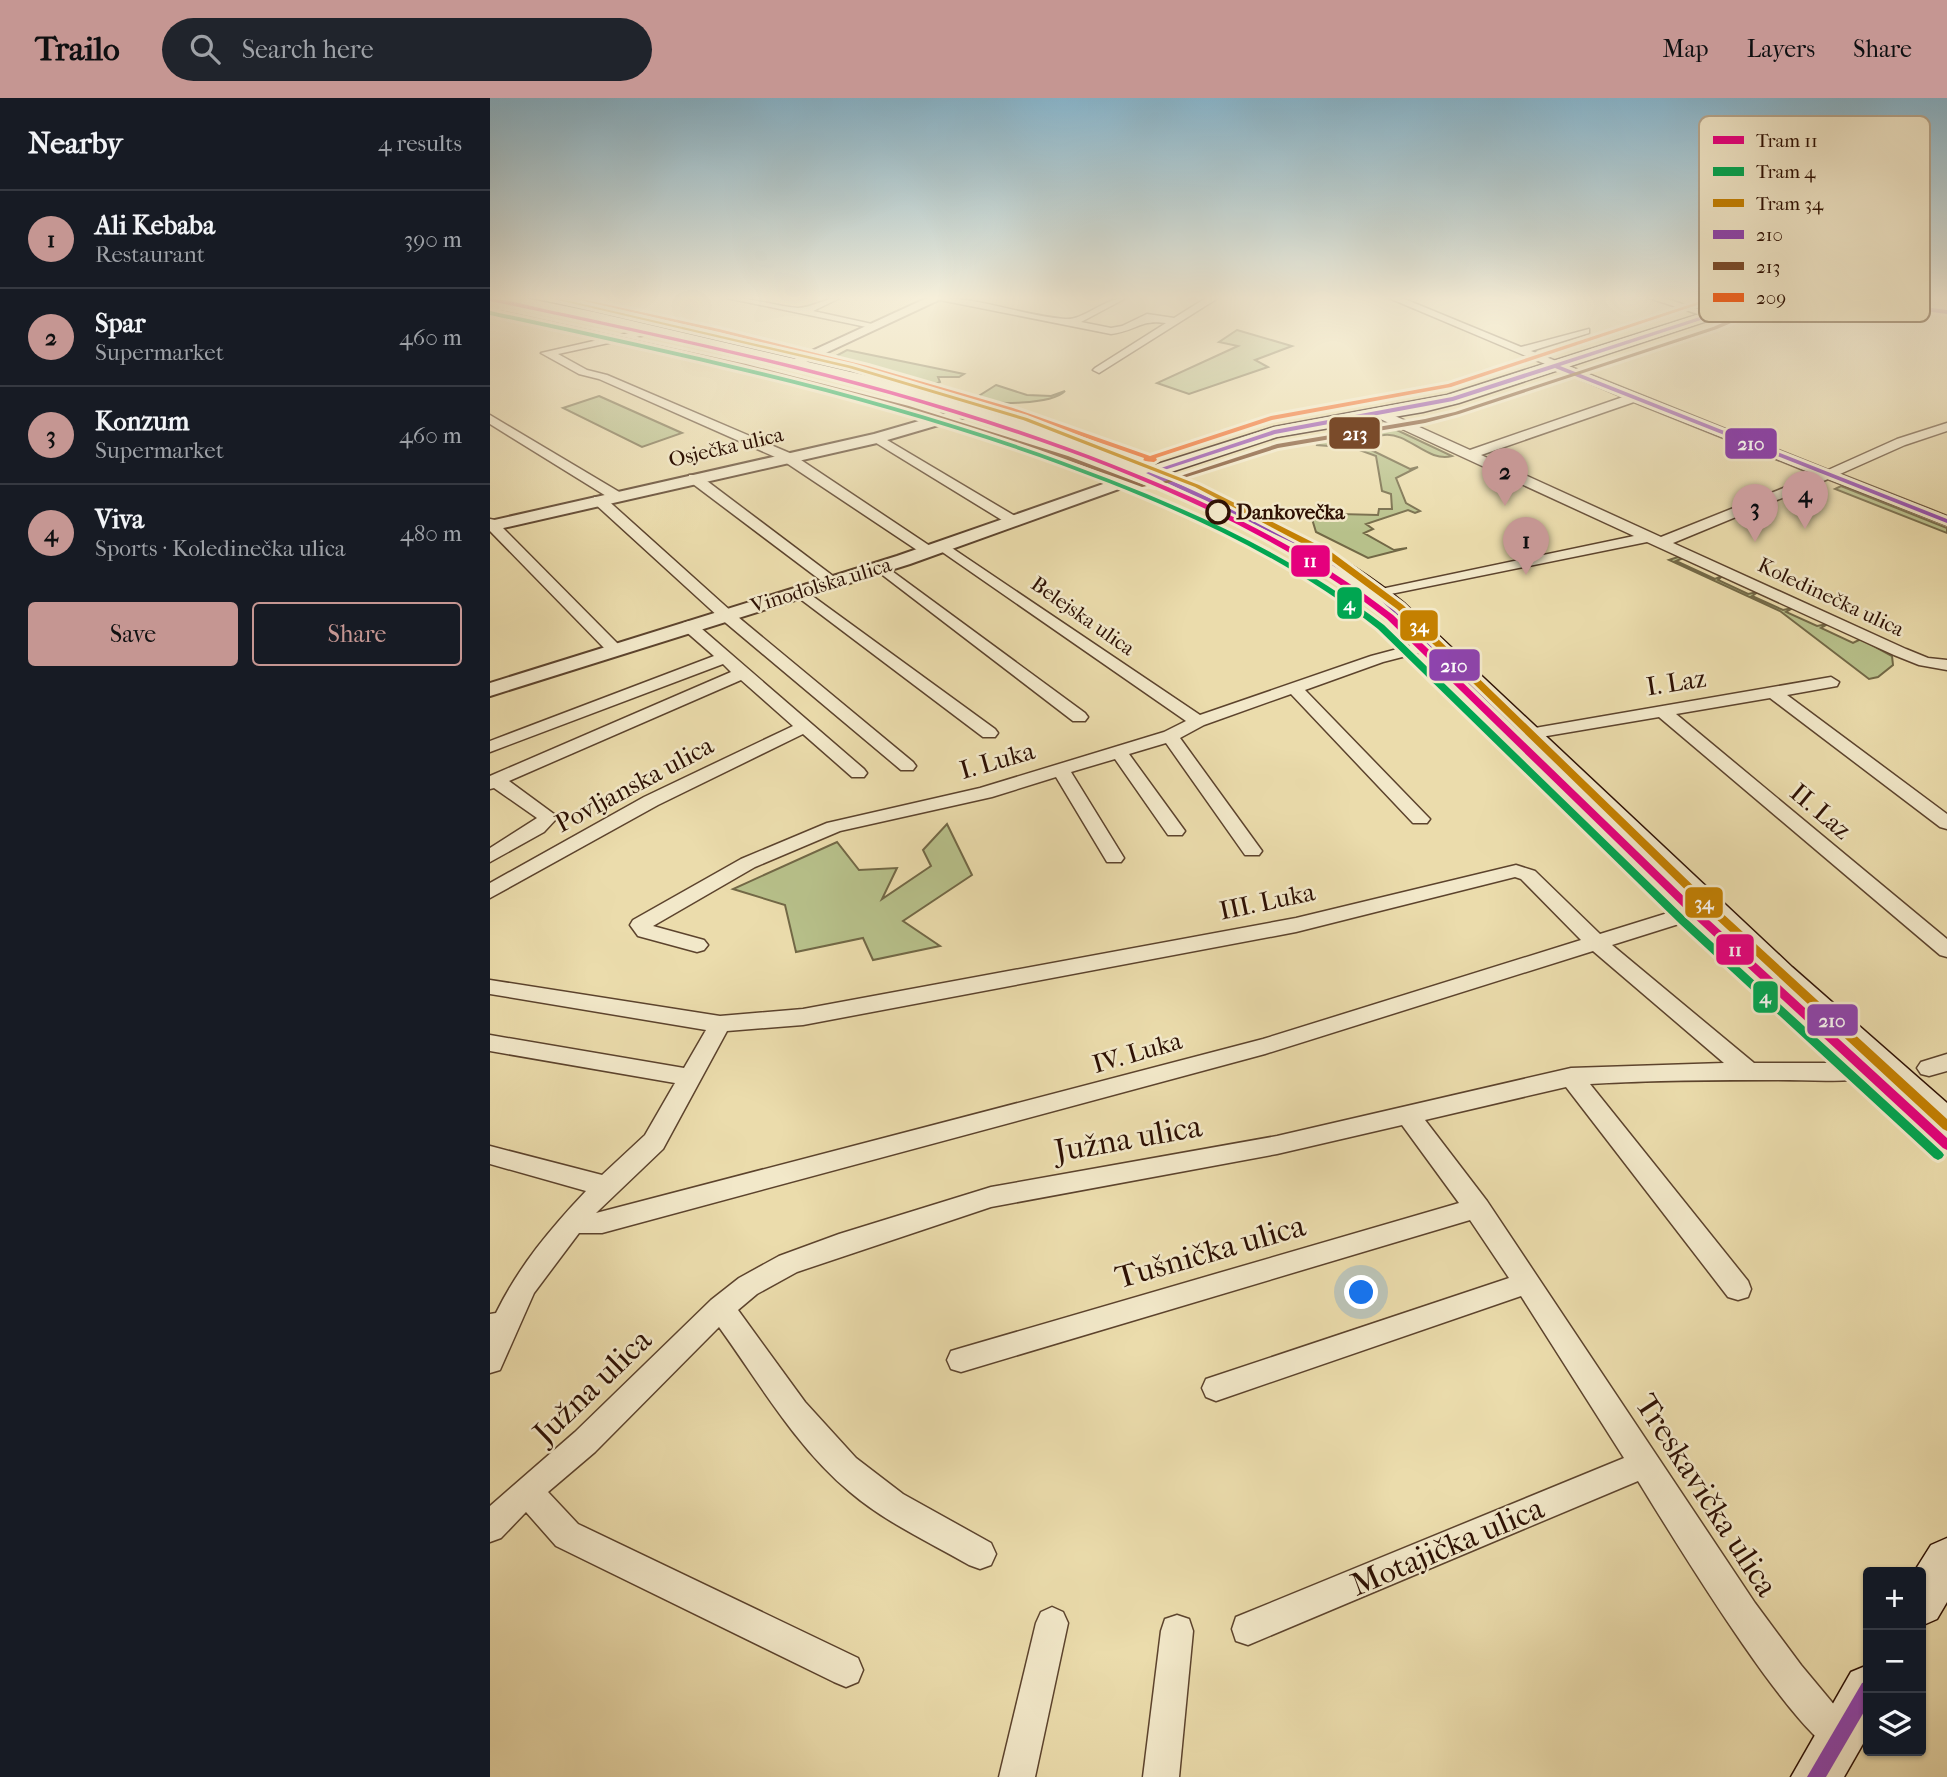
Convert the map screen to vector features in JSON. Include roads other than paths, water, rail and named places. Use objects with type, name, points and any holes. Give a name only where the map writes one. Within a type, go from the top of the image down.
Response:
[{"type":"main road","points":[[848,376],[1069,442],[1149,473],[1311,548],[1346,568],[1381,594],[1701,899],[1947,1123]]},
{"type":"main road","points":[[1149,473],[1261,435],[1423,407],[1522,376]]},
{"type":"main road","points":[[1827,1757],[1866,1693]]},
{"type":"street","name":"Belejska ulica","points":[[600,376],[787,457],[936,549],[1198,722]]},
{"type":"street","points":[[1580,376],[1947,521]]},
{"type":"street","points":[[1469,456],[1633,398]]},
{"type":"street","name":"Osječka ulica","points":[[491,525],[877,438],[971,411]]},
{"type":"street","name":"Koledinečka ulica","points":[[1380,414],[1913,658],[1947,665]]},
{"type":"street","points":[[490,419],[607,498],[726,615],[907,766]]},
{"type":"street","points":[[1381,594],[1656,540],[1827,475],[1901,442],[1947,427]]},
{"type":"street","points":[[877,438],[1015,522]]},
{"type":"street","name":"Vinodolska ulica","points":[[492,687],[881,567],[1149,473]]},
{"type":"street","points":[[694,478],[832,582]]},
{"type":"street","points":[[491,525],[614,649]]},
{"type":"street","points":[[881,567],[1080,717]]},
{"type":"street","points":[[800,592],[989,733]]},
{"type":"street","points":[[689,626],[858,773]]},
{"type":"street","name":"I. Luka","points":[[697,945],[645,930],[640,925],[748,863],[834,827],[985,793],[1170,736],[1198,722],[1391,654],[1435,644]]},
{"type":"street","points":[[490,747],[724,658]]},
{"type":"street","points":[[493,782],[742,673]]},
{"type":"street","name":"I. Laz","points":[[1529,734],[1830,682]]},
{"type":"street","points":[[1294,688],[1420,819]]},
{"type":"street","points":[[1773,692],[1947,823]]},
{"type":"street","name":"II. Laz","points":[[1662,711],[1947,950]]},
{"type":"street","name":"Povljanska ulica","points":[[490,892],[651,802],[804,727]]},
{"type":"street","points":[[1170,736],[1252,851]]},
{"type":"street","points":[[1118,751],[1175,831]]},
{"type":"street","points":[[1060,769],[1114,858]]},
{"type":"street","points":[[490,856],[537,828],[549,817],[493,782]]},
{"type":"street","name":"III. Luka","points":[[490,987],[720,1024],[803,1017],[1296,925],[1516,871],[1532,879],[1597,943],[1751,1073]]},
{"type":"street","name":"IV. Luka","points":[[573,1221],[587,1225],[602,1223],[1265,1046],[1694,912],[1701,907],[1701,899]]},
{"type":"street","points":[[490,1361],[497,1325],[535,1265],[606,1186],[654,1142],[720,1024]]},
{"type":"street","points":[[490,1043],[689,1077]]},
{"type":"street","name":"Južna ulica","points":[[493,1517],[585,1442],[720,1308],[748,1286],[788,1264],[991,1197],[1278,1145],[1571,1077],[1648,1072],[1751,1073],[1883,1067]]},
{"type":"street","points":[[1571,1077],[1738,1289]]},
{"type":"street","name":"Treskavička ulica","points":[[1408,1115],[1478,1208],[1791,1684],[1827,1757]]},
{"type":"street","points":[[490,1155],[606,1186]]},
{"type":"street","name":"Tušnička ulica","points":[[961,1360],[1478,1208]]},
{"type":"street","points":[[1216,1388],[1526,1283]]},
{"type":"street","points":[[720,1308],[788,1401],[845,1468],[877,1494],[980,1554]]},
{"type":"street","name":"Motajička ulica","points":[[1248,1629],[1645,1464]]},
{"type":"street","points":[[529,1489],[544,1513],[567,1535],[846,1670]]},
{"type":"street","points":[[1017,1777],[1052,1623]]},
{"type":"street","points":[[1161,1777],[1177,1631]]},
{"type":"tram line","name":"4","points":[[771,376],[905,412],[1067,465],[1209,523],[1269,553],[1327,587],[1381,627],[1684,922],[1938,1155]]},
{"type":"tram line","name":"11","points":[[831,376],[991,423],[1152,482],[1246,525],[1335,576],[1390,617],[1694,912],[1947,1145]]},
{"type":"tram line","name":"34","points":[[881,376],[1025,419],[1197,486],[1327,553],[1400,607],[1704,902],[1947,1126]]},
{"type":"place","name":"Spar","points":[[1505,506]]},
{"type":"place","name":"Dankovečka","points":[[1218,512]]},
{"type":"place","name":"Viva","points":[[1805,529]]},
{"type":"place","name":"Konzum","points":[[1755,542]]},
{"type":"place","name":"Ali Kebaba","points":[[1526,575]]}]
